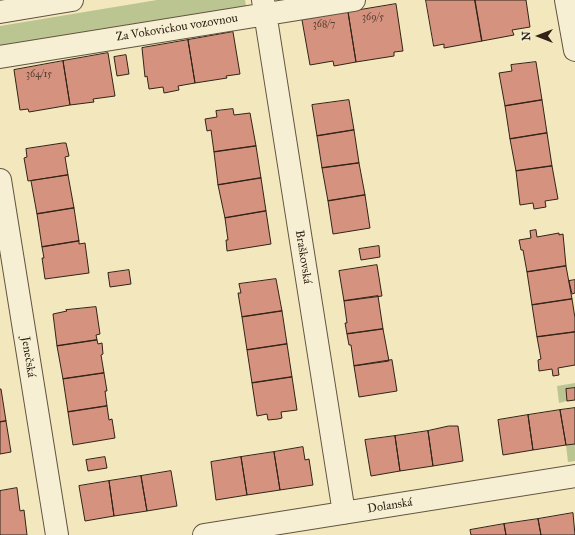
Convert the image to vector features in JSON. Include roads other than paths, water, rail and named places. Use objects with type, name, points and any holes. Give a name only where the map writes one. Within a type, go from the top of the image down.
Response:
[{"type":"street","points":[[0,12],[72,0]]},
{"type":"street","name":"Za Vokovickou vozovnou","points":[[0,57],[264,7],[354,0]]},
{"type":"street","points":[[566,0],[575,50]]},
{"type":"street","name":"Braškovská","points":[[264,7],[344,513]]},
{"type":"street","name":"Jenečská","points":[[0,180],[57,535]]},
{"type":"street","name":"Dolanská","points":[[204,535],[575,476]]}]
